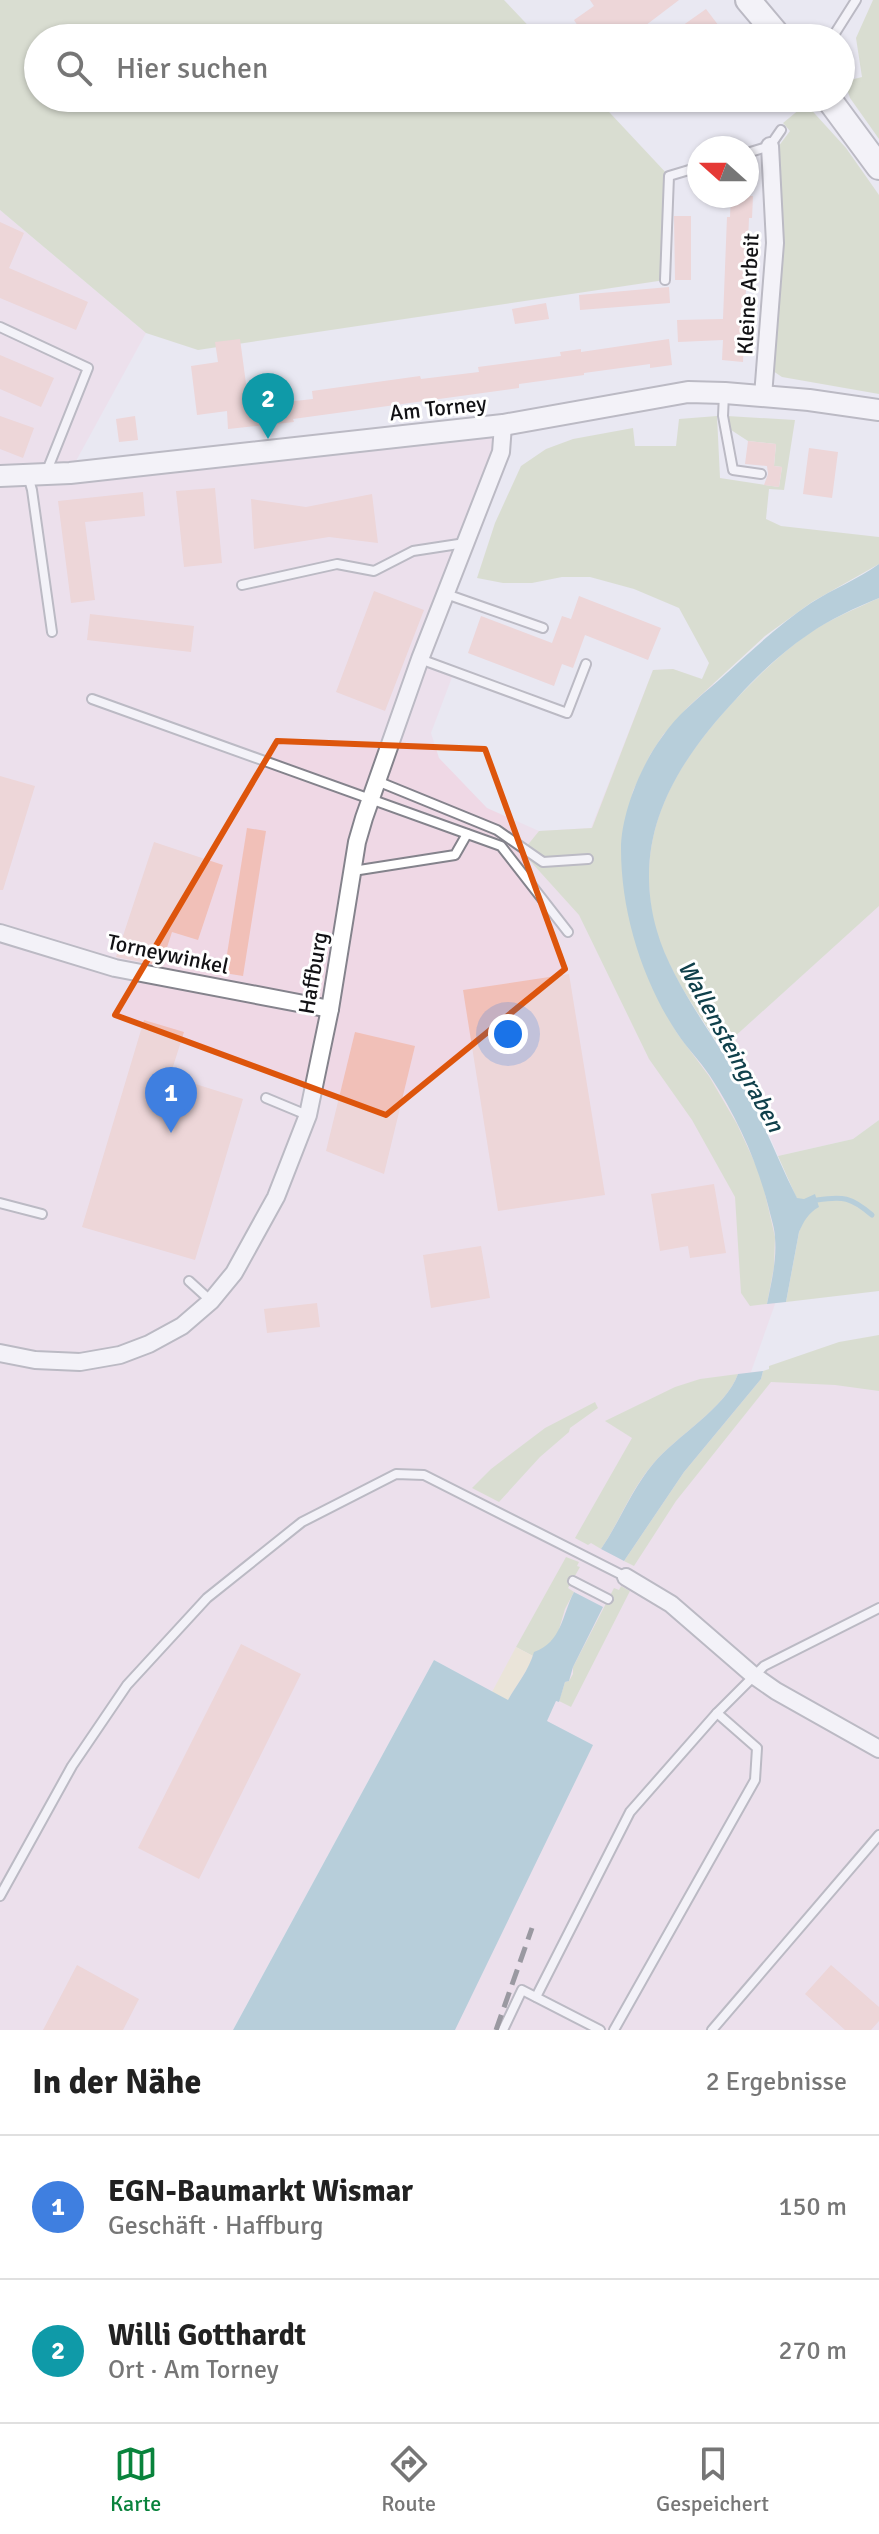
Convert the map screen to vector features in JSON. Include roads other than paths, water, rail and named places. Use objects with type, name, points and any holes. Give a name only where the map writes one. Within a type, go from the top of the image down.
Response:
[{"type":"main road","points":[[748,0],[768,24]]},
{"type":"main road","points":[[838,112],[879,167]]},
{"type":"street","name":"Kleine Arbeit","points":[[763,396],[775,243],[770,146]]},
{"type":"street","name":"Am Torney","points":[[0,476],[37,475],[503,425],[688,392],[763,396],[879,410]]},
{"type":"street","name":"Haffburg","points":[[0,1353],[35,1360],[80,1362],[120,1355],[182,1326],[211,1301],[234,1273],[276,1197],[308,1115],[330,1009],[357,842],[369,799],[501,452],[503,425]]},
{"type":"street","name":"Torneywinkel","points":[[0,933],[115,968],[330,1009]]},
{"type":"street","points":[[626,1577],[671,1604],[776,1691],[879,1749]]},
{"type":"lane","points":[[840,24],[854,0],[866,5]]},
{"type":"lane","points":[[759,149],[770,146],[781,130]]},
{"type":"lane","points":[[665,280],[669,176],[687,171]]},
{"type":"lane","points":[[0,327],[88,368],[32,490],[52,632]]},
{"type":"lane","points":[[725,393],[723,416],[733,470],[761,474]]},
{"type":"lane","points":[[242,585],[337,564],[374,571],[413,551],[466,542]]},
{"type":"lane","points":[[446,594],[543,628]]},
{"type":"lane","points":[[420,659],[567,713],[586,664]]},
{"type":"lane","points":[[92,699],[501,846],[568,932]]},
{"type":"lane","points":[[376,781],[497,830],[543,862],[588,859]]},
{"type":"lane","points":[[352,871],[455,855],[467,834]]},
{"type":"lane","points":[[266,1098],[308,1115]]},
{"type":"lane","points":[[0,1203],[42,1214]]},
{"type":"lane","points":[[189,1281],[211,1301]]},
{"type":"lane","points":[[0,1896],[72,1766],[127,1685],[207,1598],[302,1522],[396,1474],[424,1475],[626,1577]]},
{"type":"lane","points":[[573,1581],[608,1599]]},
{"type":"lane","points":[[536,1997],[630,1812],[717,1713],[764,1666],[879,1608]]},
{"type":"lane","points":[[614,2030],[755,1780],[757,1748],[717,1713]]},
{"type":"lane","points":[[712,2030],[879,1835]]},
{"type":"lane","points":[[503,2030],[522,1990],[600,2030]]},
{"type":"water","points":[[879,564],[879,598],[825,623],[780,656],[737,698],[695,749],[677,776],[664,804],[654,833],[649,864],[650,897],[657,931],[673,970],[750,1098],[797,1198],[804,1199],[815,1194],[819,1207],[807,1218],[799,1232],[786,1302],[767,1304],[775,1247],[774,1227],[764,1191],[729,1107],[677,1033],[644,968],[625,897],[621,849],[624,821],[654,748],[681,714],[798,612]]},
{"type":"water","points":[[763,1371],[761,1379],[684,1472],[624,1561],[601,1549],[639,1484],[663,1453],[712,1410],[738,1374]]},
{"type":"water","points":[[574,1592],[603,1607],[547,1721],[593,1745],[455,2030],[233,2030],[434,1660],[508,1700],[534,1652],[556,1635]]},
{"type":"waterway","points":[[817,1200],[846,1199],[872,1215]]},
{"type":"railway","points":[[496,2030],[532,1928]]},
{"type":"place","name":"Willi Gotthardt","points":[[268,439]]},
{"type":"place","name":"EGN-Baumarkt Wismar","points":[[171,1133]]},
{"type":"water label","name":"Wallensteingraben","points":[[731,1046]]}]
